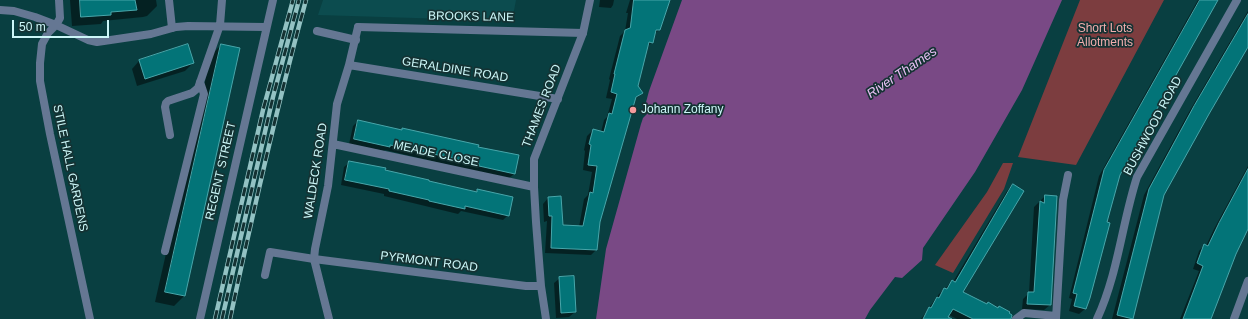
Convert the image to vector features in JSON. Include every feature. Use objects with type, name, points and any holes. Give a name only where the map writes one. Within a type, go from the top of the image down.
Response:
[{"type":"street","points":[[56,25],[60,18],[59,0]]},
{"type":"street","points":[[170,0],[172,28]]},
{"type":"street","points":[[170,135],[165,107],[166,103],[196,91],[220,26],[222,0]]},
{"type":"street","name":"REGENT STREET","points":[[200,319],[272,0]]},
{"type":"street","name":"THAMES ROAD","points":[[546,319],[541,286],[534,187],[534,159],[583,33],[590,0]]},
{"type":"street","name":"BUSHWOOD ROAD","points":[[1097,319],[1109,287],[1132,194],[1138,176],[1237,0]]},
{"type":"street","points":[[0,10],[14,11],[35,17],[88,40],[98,42],[150,34],[172,28],[188,26],[265,28]]},
{"type":"street","name":"STILE HALL GARDENS","points":[[56,25],[42,44],[40,81],[90,319]]},
{"type":"street","name":"BROOKS LANE","points":[[358,27],[583,33]]},
{"type":"street","name":"WALDECK ROAD","points":[[329,319],[314,259],[314,249],[328,186],[337,104],[356,40],[358,27]]},
{"type":"street","points":[[317,31],[356,40]]},
{"type":"street","name":"GERALDINE ROAD","points":[[349,65],[558,99]]},
{"type":"street","points":[[165,251],[204,94],[200,82]]},
{"type":"street","name":"MEADE CLOSE","points":[[333,144],[534,187]]},
{"type":"street","points":[[1016,319],[1024,313],[1056,318],[1063,200],[1068,175]]},
{"type":"street","name":"PYRMONT ROAD","points":[[265,275],[270,252],[526,286],[541,286]]},
{"type":"street","points":[[1234,319],[1248,281]]},
{"type":"shaded area","points":[[323,0],[516,0],[512,21],[318,15]]},
{"type":"green space","name":"Short Lots Allotments","points":[[1080,0],[1164,0],[1076,165],[1018,157]]},
{"type":"green space","points":[[1003,163],[1013,163],[1004,189],[953,273],[935,265],[987,192]]},
{"type":"water","name":"River Thames","points":[[682,0],[1062,0],[1022,90],[975,172],[923,248],[922,260],[902,278],[895,277],[865,319],[596,319],[606,249],[641,124],[643,118],[647,114],[645,106],[649,91]]},
{"type":"building","points":[[80,0],[135,0],[137,10],[111,12],[111,15],[81,17]]},
{"type":"building","points":[[634,0],[670,0],[660,30],[656,30],[653,43],[649,42],[638,86],[643,93],[636,97],[600,222],[597,250],[551,248],[552,216],[549,216],[548,197],[561,196],[563,225],[583,226],[590,192],[593,193],[597,166],[588,165],[591,145],[589,144],[593,129],[604,132],[609,113],[612,114],[617,94],[611,92],[614,74],[625,30],[630,28]]},
{"type":"building","points":[[1200,0],[1218,0],[1120,175],[1107,222],[1110,223],[1090,298],[1086,309],[1074,306],[1077,294],[1073,293],[1104,170]]},
{"type":"building","points":[[1248,14],[1248,47],[1164,195],[1133,319],[1117,315],[1149,189],[1194,106]]},
{"type":"building","points":[[188,44],[194,63],[145,79],[139,60]]},
{"type":"building","points":[[221,44],[240,48],[185,296],[165,292]]},
{"type":"building","points":[[358,120],[402,130],[402,128],[479,145],[478,147],[519,155],[515,174],[438,155],[354,139]]},
{"type":"building","points":[[349,161],[386,168],[385,170],[477,192],[477,189],[513,197],[509,216],[465,206],[465,209],[389,191],[389,189],[345,180]]},
{"type":"building","points":[[1248,169],[1248,229],[1236,254],[1211,319],[1183,319],[1203,266],[1197,263],[1204,244],[1208,246]]},
{"type":"building","points":[[1013,184],[1024,191],[963,292],[987,304],[988,302],[998,308],[999,306],[1010,312],[1009,313],[1012,315],[1011,319],[973,319],[953,309],[948,317],[952,319],[923,319],[929,307],[931,308],[937,297],[939,298],[944,288],[947,289],[952,280],[955,282]]},
{"type":"building","points":[[1045,195],[1057,196],[1051,305],[1027,304],[1028,292],[1034,292],[1040,201],[1044,203]]},
{"type":"building","points":[[574,276],[576,312],[561,313],[559,277]]},
{"type":"railway","points":[[215,319],[263,110],[293,0]]},
{"type":"railway","points":[[222,319],[273,97],[299,0]]},
{"type":"railway","points":[[230,319],[266,159],[306,0]]},
{"type":"place","name":"Johann Zoffany","points":[[633,110]]}]
